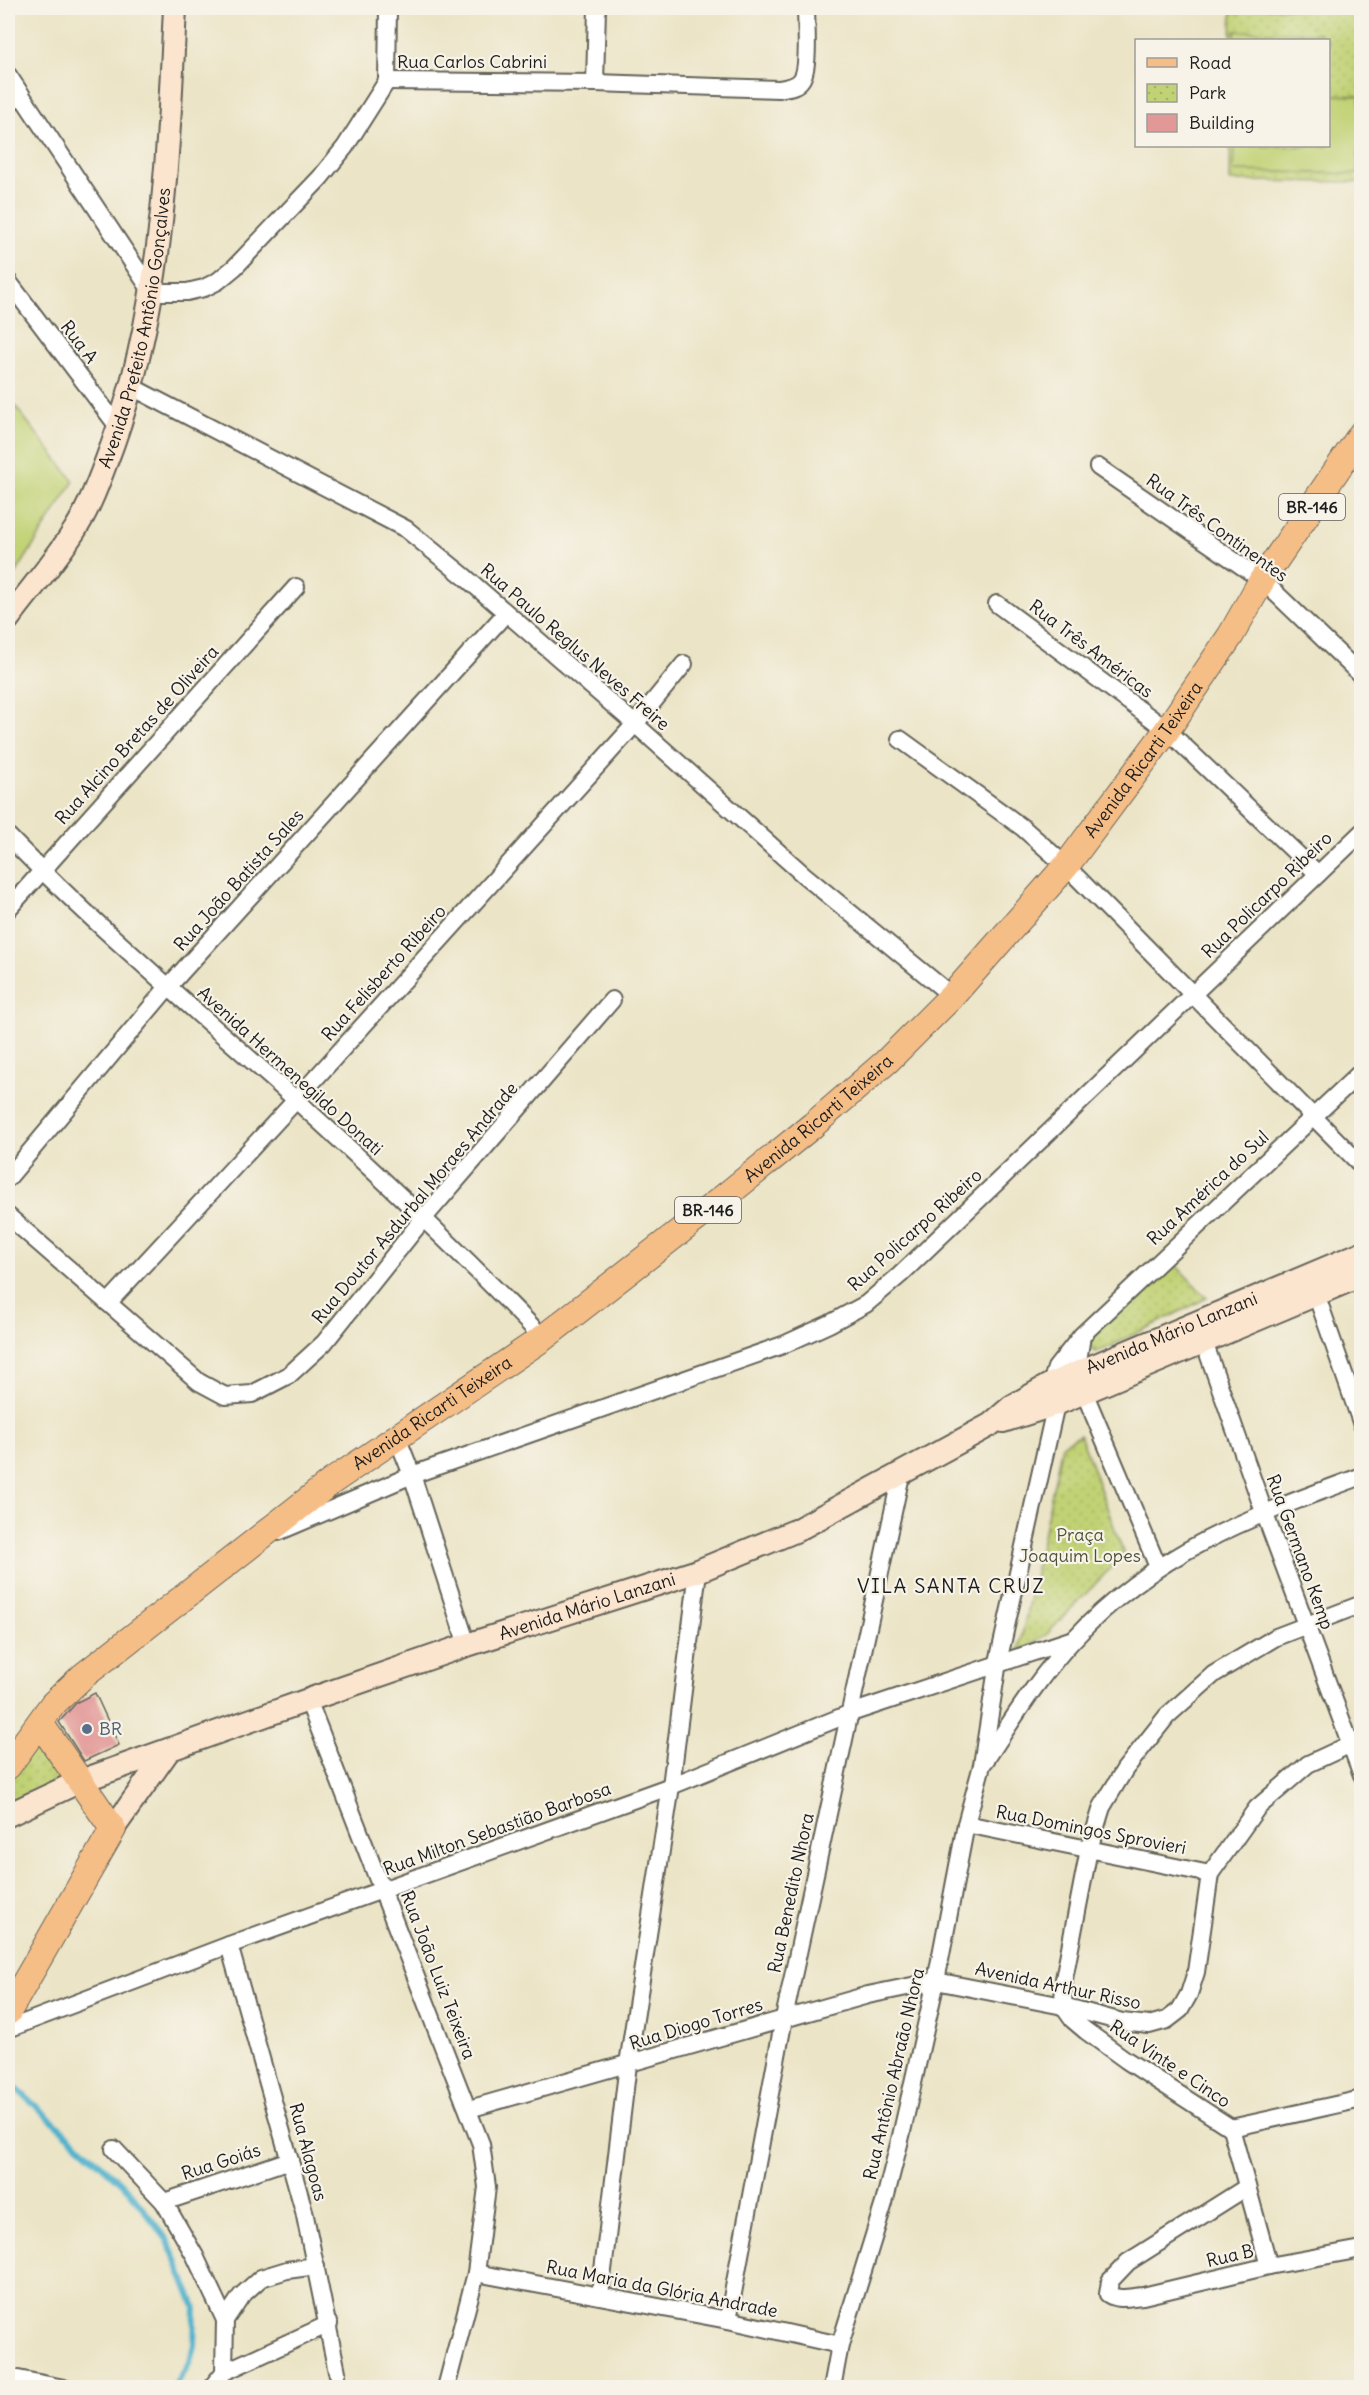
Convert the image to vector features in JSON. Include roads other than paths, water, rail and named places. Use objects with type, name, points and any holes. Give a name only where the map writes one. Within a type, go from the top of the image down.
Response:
[{"type":"main road","name":"Avenida Ricarti Teixeira","points":[[40,1723],[53,1704],[83,1676],[332,1482],[543,1338],[724,1197],[886,1062],[952,996],[1066,866],[1167,730],[1231,635],[1262,580],[1362,433]]},
{"type":"main road","name":"BR-146","points":[[8,1766],[40,1723]]},
{"type":"main road","points":[[8,2012],[113,1829],[78,1782],[40,1723]]},
{"type":"street","name":"Avenida Prefeito Antônio Gonçalves","points":[[8,619],[79,524],[97,488],[132,387],[158,255],[175,8]]},
{"type":"street","points":[[387,81],[388,8]]},
{"type":"street","points":[[595,83],[597,8]]},
{"type":"street","name":"Rua Carlos Cabrini","points":[[152,292],[204,288],[218,281],[235,267],[320,178],[345,147],[387,81],[595,83],[779,89],[794,86],[803,78],[806,66],[806,8]]},
{"type":"street","points":[[8,75],[152,292]]},
{"type":"street","points":[[8,104],[21,94]]},
{"type":"street","name":"Rua A","points":[[8,281],[118,428]]},
{"type":"street","name":"Rua Paulo Reglus Neves Freire","points":[[132,387],[406,529],[458,570],[804,875],[952,996]]},
{"type":"street","name":"Rua Três Continentes","points":[[1098,467],[1262,580],[1362,676]]},
{"type":"street","name":"Rua Alcino Bretas de Oliveira","points":[[8,909],[296,587]]},
{"type":"street","name":"Rua Três Américas","points":[[997,604],[1167,730],[1318,874]]},
{"type":"street","name":"Rua João Batista Sales","points":[[8,1178],[168,987],[506,613]]},
{"type":"street","name":"Rua Felisberto Ribeiro","points":[[108,1304],[296,1100],[635,724],[684,664]]},
{"type":"street","points":[[900,739],[1023,828],[1066,866],[1362,1166]]},
{"type":"street","name":"Rua Policarpo Ribeiro","points":[[256,1542],[412,1475],[783,1345],[866,1304],[900,1275],[1362,832]]},
{"type":"street","name":"Avenida Hermenegildo Donati","points":[[8,836],[41,870],[168,987],[296,1100],[423,1219],[543,1338]]},
{"type":"street","name":"Rua Doutor Asdurbal Moraes Andrade","points":[[108,1304],[199,1382],[225,1396],[252,1394],[289,1375],[324,1343],[423,1219],[612,1000]]},
{"type":"street","name":"Rua América do Sul","points":[[1054,1394],[1056,1368],[1082,1335],[1161,1258],[1362,1071]]},
{"type":"street","points":[[8,1216],[108,1304]]},
{"type":"street","name":"Avenida Mário Lanzani","points":[[8,1815],[78,1782],[467,1645],[698,1571],[795,1531],[990,1425],[1362,1253]]},
{"type":"street","name":"Avenida Mário Lanzani","points":[[1079,1383],[1204,1342],[1362,1275]]},
{"type":"street","points":[[1316,1294],[1362,1425]]},
{"type":"street","points":[[1082,1335],[1079,1383],[1158,1567]]},
{"type":"street","name":"Rua Germano Kemp","points":[[1204,1342],[1306,1624],[1355,1741],[1362,1775]]},
{"type":"street","points":[[982,1765],[998,1662],[1054,1394]]},
{"type":"street","points":[[397,1437],[412,1475],[467,1645]]},
{"type":"street","name":"Rua Benedito Nhora","points":[[728,2320],[784,2018],[901,1475]]},
{"type":"street","points":[[982,1765],[1030,1694],[1074,1639],[1110,1605],[1158,1567],[1212,1536],[1264,1512],[1362,1476]]},
{"type":"street","points":[[600,2295],[628,2064],[671,1786],[698,1571]]},
{"type":"street","points":[[1063,2006],[1064,1979],[1089,1849],[1102,1807],[1125,1769],[1167,1716],[1214,1674],[1276,1637],[1362,1604]]},
{"type":"street","name":"Rua Milton Sebastião Barbosa","points":[[8,2029],[230,1945],[671,1786],[850,1713],[998,1662],[1074,1639]]},
{"type":"street","name":"Rua João Luiz Teixeira","points":[[308,1700],[384,1890],[481,2144],[487,2187],[476,2273],[446,2388]]},
{"type":"street","name":"Avenida Arthur Risso","points":[[936,1981],[1063,2006],[1122,2022],[1149,2025],[1167,2020],[1180,2010],[1189,1994],[1196,1972],[1210,1874],[1257,1808],[1308,1764],[1355,1741]]},
{"type":"street","points":[[113,1829],[169,1750]]},
{"type":"street","name":"Rua Antônio Abraão Nhora","points":[[832,2388],[840,2345],[884,2203],[936,1981],[966,1824],[982,1765]]},
{"type":"street","name":"Rua Domingos Sprovieri","points":[[966,1824],[1210,1874]]},
{"type":"street","name":"Rua Alagoas","points":[[230,1945],[291,2160],[329,2324],[337,2372]]},
{"type":"street","name":"Rua Diogo Torres","points":[[469,2109],[784,2018],[868,1995],[936,1981]]},
{"type":"street","name":"Rua Vinte e Cinco","points":[[1063,2006],[1072,2020],[1086,2031],[1126,2060],[1231,2128]]},
{"type":"street","points":[[1269,2266],[1231,2128],[1362,2099]]},
{"type":"street","points":[[114,2149],[164,2202],[195,2256],[225,2320],[224,2372]]},
{"type":"street","name":"Rua Goiás","points":[[164,2202],[291,2160]]},
{"type":"street","name":"Rua B","points":[[1247,2187],[1128,2262],[1110,2281],[1108,2294],[1113,2298],[1143,2296],[1269,2266],[1362,2249]]},
{"type":"street","points":[[225,2320],[241,2296],[261,2278],[287,2270],[316,2266]]},
{"type":"street","name":"Rua Maria da Glória Andrade","points":[[476,2273],[728,2320],[840,2345]]},
{"type":"street","points":[[211,2388],[224,2372],[329,2324]]},
{"type":"street","points":[[14,2382],[64,2388]]},
{"type":"waterway","points":[[8,2081],[128,2189],[168,2241],[195,2307],[194,2345],[190,2362],[173,2388]]},
{"type":"place","name":"BR","points":[[87,1729]]},
{"type":"district","name":"VILA SANTA CRUZ","points":[[951,1586]]},
{"type":"park label","name":"Praça Joaquim Lopes","points":[[1080,1546]]}]
